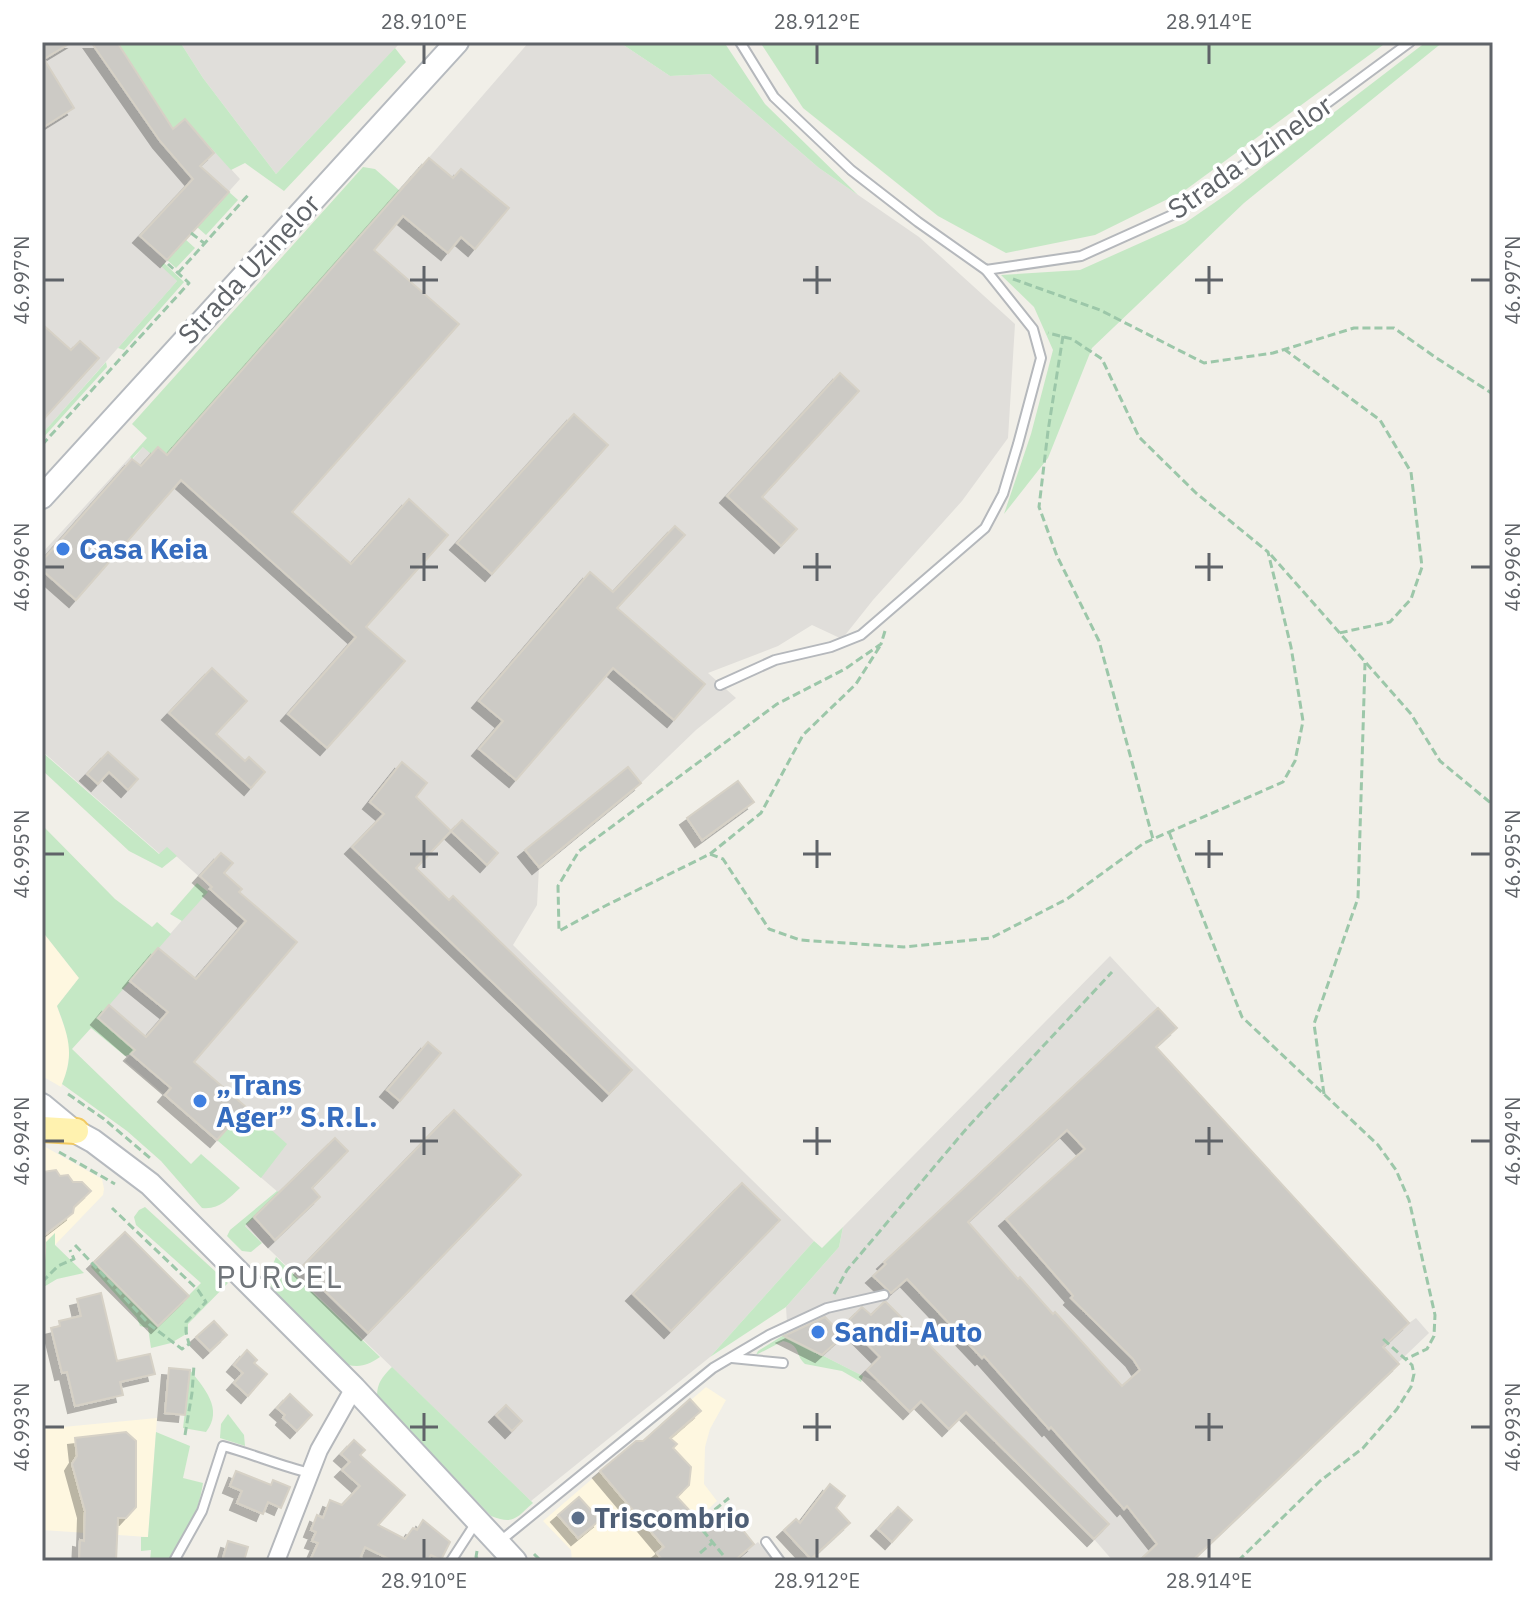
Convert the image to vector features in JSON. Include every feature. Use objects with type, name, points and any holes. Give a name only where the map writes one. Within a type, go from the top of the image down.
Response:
[{"type":"street","name":"Strada Uzinelor","points":[[42,497],[457,42]]},
{"type":"street","points":[[42,1096],[55,1121],[114,1156],[150,1184],[354,1388],[477,1521],[488,1544],[515,1561]]},
{"type":"street","points":[[276,1561],[319,1450],[354,1388]]},
{"type":"lane","points":[[720,685],[775,660],[831,647],[861,635],[985,528],[1003,494],[1041,358],[1033,329],[986,270],[851,170],[774,97],[740,42]]},
{"type":"lane","name":"Strada Uzinelor","points":[[986,270],[1081,256],[1181,211],[1410,42]]},
{"type":"lane","points":[[488,1544],[713,1368],[769,1335],[827,1308],[884,1295]]},
{"type":"lane","points":[[731,1357],[783,1363]]},
{"type":"lane","points":[[174,1561],[202,1511],[223,1446],[310,1473]]},
{"type":"lane","points":[[451,1561],[477,1521]]},
{"type":"lane","points":[[766,1542],[780,1561]]},
{"type":"path","points":[[178,273],[249,194]]},
{"type":"path","points":[[191,233],[204,243]]},
{"type":"path","points":[[42,445],[189,283],[168,264]]},
{"type":"path","points":[[986,270],[1100,310],[1204,363],[1273,353],[1354,328],[1394,328],[1493,394]]},
{"type":"path","points":[[1033,329],[1072,339],[1102,359],[1139,437],[1196,493],[1268,552],[1411,714],[1440,761],[1492,804]]},
{"type":"path","points":[[1063,336],[1039,507],[1057,556],[1099,641],[1153,839]]},
{"type":"path","points":[[1284,349],[1380,420],[1411,472],[1422,567],[1411,599],[1390,622],[1339,633]]},
{"type":"path","points":[[710,854],[723,859],[769,929],[800,940],[904,947],[991,938],[1067,899],[1144,843],[1283,782],[1295,761],[1303,721],[1291,647],[1268,552]]},
{"type":"path","points":[[881,644],[845,669],[777,704],[579,851],[558,886],[559,931],[710,854],[761,813],[803,735],[856,684],[881,644],[890,610]]},
{"type":"path","points":[[1324,1094],[1314,1024],[1358,898],[1365,663]]},
{"type":"path","points":[[1169,832],[1242,1017],[1378,1145],[1396,1170],[1409,1200],[1435,1315],[1434,1336],[1427,1349],[1406,1359]]},
{"type":"path","points":[[827,1308],[847,1270],[967,1128],[1112,972]]},
{"type":"path","points":[[75,1245],[150,1325],[182,1349],[189,1344],[186,1322],[206,1302],[198,1290],[112,1208]]},
{"type":"path","points":[[42,1282],[58,1266],[74,1259],[70,1250]]},
{"type":"path","points":[[157,1265],[163,1257]]},
{"type":"path","points":[[1238,1561],[1320,1481],[1363,1448],[1397,1409],[1411,1387],[1414,1374],[1412,1365],[1382,1338]]},
{"type":"path","points":[[185,1435],[194,1365]]},
{"type":"path","points":[[723,1555],[700,1527],[701,1521],[729,1498]]},
{"type":"path","points":[[700,1553],[721,1542]]},
{"type":"path","points":[[481,1561],[476,1557],[488,1544]]},
{"type":"shaded area","points":[[42,42],[117,42],[174,129],[185,119],[240,179],[162,266],[177,281],[42,434]]},
{"type":"shaded area","points":[[180,42],[401,42],[276,174],[203,78]]},
{"type":"shaded area","points":[[529,42],[619,42],[670,76],[710,74],[819,168],[919,237],[1015,324],[1008,438],[962,501],[842,639],[812,625],[778,646],[708,673],[736,698],[696,730],[641,783],[539,867],[537,905],[513,945],[814,1241],[710,1357],[531,1501],[245,1226],[279,1193],[125,1061],[134,1050],[97,1018],[211,887],[167,848],[160,854],[42,751],[42,553],[130,457],[133,459],[143,447],[158,447],[360,237]]},
{"type":"shaded area","points":[[42,931],[79,978],[57,1006],[70,1052],[61,1087],[42,1076]]},
{"type":"shaded area","points":[[1110,956],[1177,1028],[1156,1048],[1409,1323],[1416,1318],[1429,1333],[1191,1561],[1113,1561],[966,1412],[949,1429],[921,1401],[910,1412],[880,1383],[788,1338],[786,1307],[839,1247],[843,1227]]},
{"type":"shaded area","points":[[42,1145],[102,1179],[104,1189],[103,1195],[55,1245],[55,1234],[42,1270]]},
{"type":"shaded area","points":[[706,1387],[726,1400],[710,1429],[705,1447],[704,1484],[717,1501],[657,1552],[663,1561],[572,1561],[571,1550],[543,1521],[636,1441],[643,1441]]},
{"type":"shaded area","points":[[157,1418],[148,1537],[42,1530],[42,1429]]},
{"type":"shaded area","points":[[758,1542],[773,1561],[733,1561]]},
{"type":"green space","points":[[117,42],[180,42],[203,78],[276,174],[395,48],[406,62],[284,191],[245,163],[231,170],[185,119],[173,129]]},
{"type":"green space","points":[[619,42],[724,42],[765,104],[858,195],[819,168],[710,74],[670,76]]},
{"type":"green space","points":[[760,42],[1387,42],[1184,191],[1095,235],[1006,253],[938,216],[803,108]]},
{"type":"green space","points":[[1426,42],[1443,42],[1244,203],[1092,348],[1048,458],[1004,514],[1031,434],[1053,350],[1034,307],[1001,275],[1080,270],[1185,223]]},
{"type":"green space","points":[[363,167],[375,169],[400,191],[167,455],[158,447],[151,454],[143,447],[132,459],[130,457],[147,438],[132,424]]},
{"type":"green space","points":[[229,192],[238,200],[206,235],[197,227]]},
{"type":"green space","points":[[185,239],[195,248],[176,268],[167,260]]},
{"type":"green space","points":[[164,263],[184,282],[124,350],[118,348],[177,281],[161,266]]},
{"type":"green space","points":[[106,362],[107,367],[42,439],[42,434]]},
{"type":"green space","points":[[42,752],[159,854],[167,847],[177,856],[162,868],[129,851],[42,770]]},
{"type":"green space","points":[[42,825],[115,899],[152,927],[157,922],[171,934],[98,1018],[135,1050],[125,1056],[91,1028],[72,1049],[191,1164],[201,1154],[240,1188],[218,1205],[202,1208],[161,1161],[127,1131],[62,1084],[69,1054],[57,1006],[79,978],[42,931]]},
{"type":"green space","points":[[197,883],[208,892],[182,921],[170,914]]},
{"type":"green space","points":[[246,1107],[287,1144],[261,1178],[217,1140]]},
{"type":"green space","points":[[277,1191],[280,1193],[245,1226],[262,1243],[251,1252],[242,1251],[227,1236],[230,1230]]},
{"type":"green space","points":[[145,1207],[228,1283],[188,1324],[188,1333],[171,1343],[151,1348],[148,1328],[140,1326],[137,1318],[91,1267],[94,1262],[158,1326],[201,1283],[136,1225],[134,1217]]},
{"type":"green space","points":[[843,1227],[839,1247],[786,1307],[710,1357],[814,1241],[822,1248]]},
{"type":"green space","points":[[55,1233],[55,1245],[84,1273],[57,1279],[42,1288],[46,1242]]},
{"type":"green space","points":[[276,1257],[380,1357],[365,1365],[348,1365],[272,1289],[268,1276]]},
{"type":"green space","points":[[787,1333],[788,1338],[863,1376],[861,1382],[842,1371],[805,1364],[795,1348],[783,1341],[756,1355]]},
{"type":"green space","points":[[392,1367],[533,1503],[510,1520],[491,1516],[377,1396],[381,1380]]},
{"type":"green space","points":[[190,1370],[206,1391],[213,1407],[206,1432],[183,1428]]},
{"type":"green space","points":[[228,1414],[244,1435],[245,1446],[220,1438],[221,1424]]},
{"type":"green space","points":[[156,1432],[190,1446],[183,1478],[203,1483],[191,1524],[169,1561],[150,1561],[151,1550],[141,1551],[141,1537],[148,1537]]},
{"type":"building","points":[[42,42],[72,42],[44,59],[74,108],[42,128]]},
{"type":"building","points":[[91,42],[117,42],[173,129],[185,119],[214,153],[200,166],[229,192],[167,260],[140,236],[193,179],[160,141]]},
{"type":"building","points":[[429,158],[453,178],[461,169],[509,208],[475,249],[461,237],[448,253],[403,216],[374,250],[459,324],[292,512],[351,564],[409,499],[448,535],[366,627],[405,661],[327,748],[288,714],[356,637],[181,480],[76,600],[42,570],[42,561],[132,459],[141,466],[158,447],[167,455]]},
{"type":"building","points":[[42,324],[71,350],[80,341],[99,358],[42,421]]},
{"type":"building","points":[[840,373],[859,391],[762,497],[797,529],[781,546],[727,496]]},
{"type":"building","points":[[574,414],[608,445],[492,574],[457,543]]},
{"type":"building","points":[[675,526],[685,535],[617,608],[705,684],[674,720],[613,668],[516,780],[479,749],[503,721],[479,701],[590,572],[613,592]]},
{"type":"building","points":[[212,668],[247,701],[216,734],[245,761],[249,757],[265,772],[251,788],[169,713]]},
{"type":"building","points":[[108,752],[138,779],[128,790],[109,772],[98,784],[87,774]]},
{"type":"building","points":[[402,762],[427,783],[416,797],[451,831],[416,868],[449,900],[453,896],[632,1070],[609,1094],[352,847],[384,814],[370,802]]},
{"type":"building","points":[[628,767],[641,783],[539,867],[525,850]]},
{"type":"building","points":[[738,781],[754,802],[702,840],[687,818]]},
{"type":"building","points":[[462,820],[498,853],[487,865],[451,831]]},
{"type":"building","points":[[221,853],[233,863],[224,873],[242,889],[239,892],[297,942],[194,1062],[246,1107],[217,1140],[165,1095],[171,1088],[131,1054],[135,1050],[98,1018],[109,1005],[146,1037],[168,1012],[130,981],[158,948],[196,979],[246,921],[200,876]]},
{"type":"building","points":[[1158,1008],[1177,1028],[1156,1047],[1409,1323],[1383,1347],[1399,1364],[1192,1561],[1139,1561],[1157,1544],[1127,1506],[1124,1509],[1051,1427],[1049,1429],[984,1356],[982,1358],[907,1279],[891,1293],[873,1276],[886,1264],[884,1262]],"holes":[[[1067,1130],[1085,1149],[1006,1219],[1070,1292],[1071,1298],[1133,1359],[1140,1370],[1122,1386],[1055,1312],[1053,1314],[1020,1277],[1018,1279],[968,1222]]]},
{"type":"building","points":[[428,1042],[441,1053],[400,1101],[387,1090]]},
{"type":"building","points":[[454,1110],[521,1175],[368,1333],[301,1268]]},
{"type":"building","points":[[335,1138],[348,1151],[312,1188],[320,1197],[275,1240],[254,1217]]},
{"type":"building","points":[[56,1170],[60,1176],[68,1175],[73,1182],[82,1182],[91,1191],[74,1207],[73,1213],[42,1237],[42,1172]]},
{"type":"building","points":[[742,1183],[780,1220],[671,1331],[633,1294]]},
{"type":"building","points":[[125,1232],[189,1296],[158,1326],[94,1262]]},
{"type":"building","points":[[101,1293],[117,1361],[150,1354],[155,1374],[120,1382],[123,1395],[75,1406],[67,1372],[62,1373],[51,1328],[60,1326],[59,1321],[81,1316],[77,1299]]},
{"type":"building","points":[[884,1302],[1109,1524],[1094,1539],[966,1412],[949,1429],[921,1401],[910,1412],[867,1370],[880,1357],[846,1323],[862,1307],[871,1315]]},
{"type":"building","points":[[825,1317],[843,1336],[822,1355],[784,1336]]},
{"type":"building","points":[[214,1321],[227,1335],[210,1351],[196,1337]]},
{"type":"building","points":[[247,1350],[257,1360],[254,1363],[267,1374],[248,1396],[234,1383],[243,1373],[234,1365]]},
{"type":"building","points":[[169,1368],[190,1370],[185,1415],[165,1413]]},
{"type":"building","points":[[290,1394],[312,1415],[297,1431],[277,1408]]},
{"type":"building","points":[[690,1399],[701,1411],[670,1438],[677,1444],[673,1448],[691,1467],[689,1485],[677,1497],[704,1526],[726,1509],[754,1544],[734,1561],[663,1561],[657,1553],[664,1547],[600,1471],[636,1441],[643,1441]]},
{"type":"building","points":[[506,1405],[522,1421],[512,1431],[496,1415]]},
{"type":"building","points":[[126,1432],[136,1441],[136,1507],[126,1518],[118,1518],[116,1561],[79,1561],[80,1540],[84,1541],[85,1511],[72,1464],[77,1456],[75,1438]]},
{"type":"building","points":[[354,1440],[365,1450],[360,1455],[405,1495],[378,1525],[405,1539],[413,1528],[417,1530],[423,1520],[450,1542],[441,1560],[431,1555],[427,1561],[393,1561],[365,1547],[359,1561],[310,1561],[318,1543],[312,1541],[316,1532],[311,1530],[317,1515],[323,1518],[330,1500],[342,1505],[360,1486],[342,1470],[350,1462],[341,1454]]},
{"type":"building","points":[[236,1471],[271,1485],[273,1480],[290,1487],[281,1508],[268,1502],[263,1514],[237,1503],[242,1491],[230,1486]]},
{"type":"building","points":[[830,1484],[845,1496],[836,1508],[850,1523],[811,1559],[784,1530],[796,1519],[800,1523]]},
{"type":"building","points":[[579,1497],[600,1520],[578,1538],[558,1515]]},
{"type":"building","points":[[898,1507],[912,1520],[892,1542],[878,1529]]},
{"type":"building","points":[[228,1541],[248,1547],[244,1561],[223,1558]]},
{"type":"place","name":"Casa Keia","points":[[63,549]]},
{"type":"place","name":"„Trans Ager” S.R.L.","points":[[200,1101]]},
{"type":"place","name":"Sandi-Auto","points":[[818,1332]]},
{"type":"place","name":"Triscombrio","points":[[578,1518]]},
{"type":"district","name":"PURCEL","points":[[280,1277]]}]
